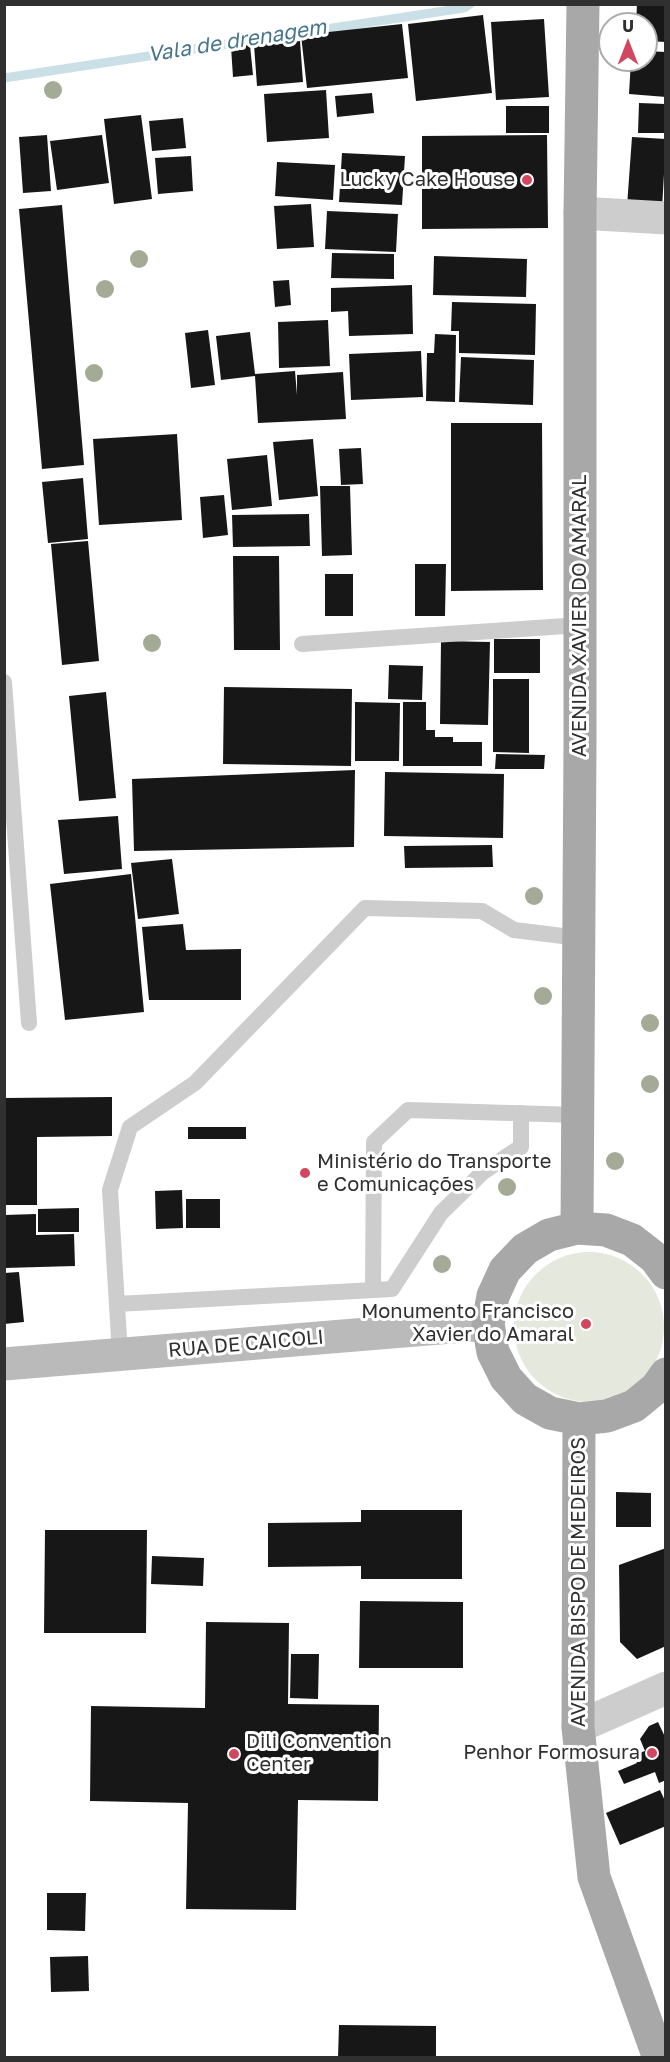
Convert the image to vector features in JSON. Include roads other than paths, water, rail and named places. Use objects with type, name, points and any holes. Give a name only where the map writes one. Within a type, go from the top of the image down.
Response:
[{"type":"main road","name":"AVENIDA XAVIER DO AMARAL","points":[[577,1228],[580,213],[583,4]]},
{"type":"main road","points":[[666,1273],[655,1258],[632,1240],[606,1230],[577,1228],[549,1235],[525,1249],[505,1270],[493,1296],[488,1324],[493,1352],[506,1378],[525,1399],[550,1413],[579,1419],[607,1416],[634,1406],[656,1388],[666,1374]]},
{"type":"main road","name":"RUA DE CAICOLI","points":[[4,1364],[488,1324]]},
{"type":"main road","name":"AVENIDA BISPO DE MEDEIROS","points":[[579,1419],[578,1727],[594,1877],[659,2042]]},
{"type":"street","points":[[580,213],[666,218]]},
{"type":"street","points":[[578,1727],[666,1688]]},
{"type":"lane","points":[[302,644],[580,626]]},
{"type":"lane","points":[[4,682],[29,1023]]},
{"type":"lane","points":[[120,1355],[110,1190],[130,1127],[195,1083],[365,908],[482,911],[514,930],[579,938]]},
{"type":"lane","points":[[373,1290],[375,1142],[408,1110],[578,1115]]},
{"type":"lane","points":[[117,1304],[392,1288],[441,1213],[483,1172],[521,1147],[521,1113]]},
{"type":"waterway","name":"Vala de drenagem","points":[[4,78],[464,8],[470,4]]},
{"type":"place","name":"Lucky Cake House","points":[[527,180]]},
{"type":"place","name":"Ministério do Transporte e Comunicações","points":[[305,1173]]},
{"type":"place","name":"Monumento Francisco Xavier do Amaral","points":[[586,1324]]},
{"type":"place","name":"Penhor Formosura","points":[[652,1753]]},
{"type":"place","name":"Dili Convention Center","points":[[234,1754]]}]
